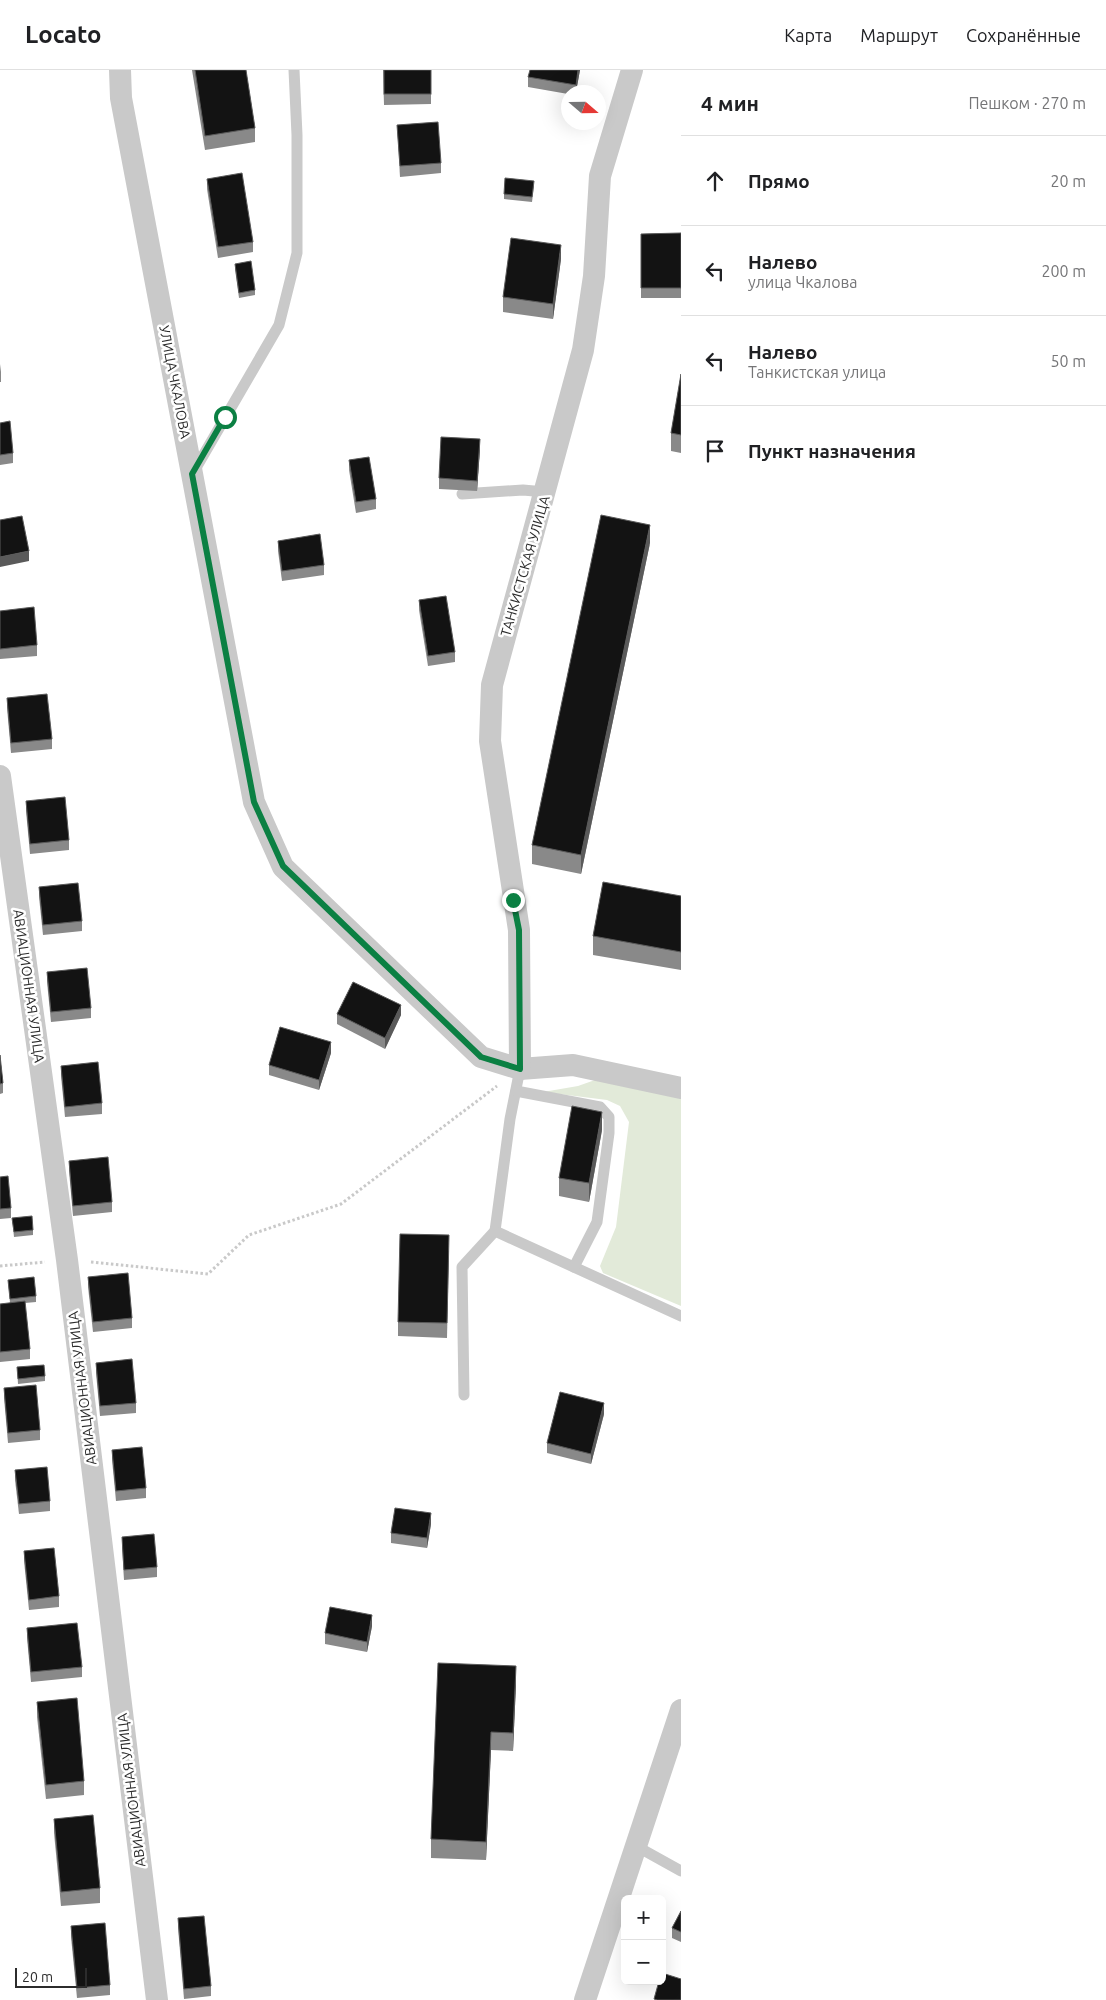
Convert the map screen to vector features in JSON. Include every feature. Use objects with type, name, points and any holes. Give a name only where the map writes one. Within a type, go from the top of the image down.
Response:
[{"type":"street","points":[[107,70],[121,98]]},
{"type":"street","name":"УЛИЦА ЧКАЛОВА","points":[[120,70],[121,98],[254,802],[283,866],[481,1057],[518,1080],[573,1065],[681,1088]]},
{"type":"street","name":"ТАНКИСТСКАЯ УЛИЦА","points":[[518,1080],[519,930],[490,742],[492,684],[583,350],[594,276],[600,176],[632,70]]},
{"type":"street","name":"АВИАЦИОННАЯ УЛИЦА","points":[[0,776],[67,1260],[157,2000]]},
{"type":"street","points":[[585,2000],[681,1710]]},
{"type":"lane","points":[[192,474],[279,325],[284,307],[297,253],[297,136],[294,70]]},
{"type":"lane","points":[[462,494],[523,490],[545,492]]},
{"type":"lane","points":[[464,1395],[462,1267],[495,1231],[510,1119],[518,1080],[600,1107],[609,1117],[610,1133],[597,1222],[574,1267]]},
{"type":"lane","points":[[495,1231],[681,1316]]},
{"type":"lane","points":[[636,1846],[681,1871]]},
{"type":"path","points":[[0,1266],[67,1260],[208,1274],[249,1236],[341,1204],[518,1080]]},
{"type":"green space","points":[[595,1080],[681,1097],[681,1306],[603,1273],[600,1266],[616,1227],[629,1122],[620,1106],[607,1100],[543,1092],[578,1086]]},
{"type":"building","points":[[195,70],[246,70],[255,128],[205,136]]},
{"type":"building","points":[[384,70],[431,70],[431,94],[384,94]]},
{"type":"building","points":[[530,70],[578,70],[576,85],[528,77]]},
{"type":"building","points":[[438,122],[441,163],[400,166],[397,125]]},
{"type":"building","points":[[242,173],[253,242],[218,247],[207,179]]},
{"type":"building","points":[[505,178],[534,181],[532,197],[504,194]]},
{"type":"building","points":[[681,233],[681,288],[641,288],[641,234]]},
{"type":"building","points":[[511,238],[561,245],[553,304],[503,297]]},
{"type":"building","points":[[251,261],[255,290],[239,293],[235,264]]},
{"type":"building","points":[[681,374],[681,435],[671,433]]},
{"type":"building","points":[[10,421],[13,453],[0,455],[0,423]]},
{"type":"building","points":[[441,437],[480,439],[477,481],[439,478]]},
{"type":"building","points":[[369,457],[376,499],[356,502],[349,460]]},
{"type":"building","points":[[601,515],[650,525],[581,855],[532,845]]},
{"type":"building","points":[[22,516],[29,551],[0,557],[0,520]]},
{"type":"building","points":[[320,534],[324,565],[282,571],[278,541]]},
{"type":"building","points":[[446,596],[455,652],[428,656],[419,600]]},
{"type":"building","points":[[34,607],[37,645],[0,649],[0,611]]},
{"type":"building","points":[[47,694],[52,739],[11,743],[7,698]]},
{"type":"building","points":[[65,797],[69,840],[30,844],[26,801]]},
{"type":"building","points":[[603,882],[681,896],[681,952],[593,936]]},
{"type":"building","points":[[78,883],[82,921],[43,925],[39,887]]},
{"type":"building","points":[[87,968],[91,1008],[51,1012],[47,972]]},
{"type":"building","points":[[353,982],[401,1005],[385,1038],[337,1014]]},
{"type":"building","points":[[280,1027],[331,1042],[319,1080],[269,1065]]},
{"type":"building","points":[[0,1055],[3,1083],[0,1084]]},
{"type":"building","points":[[98,1062],[102,1103],[65,1107],[61,1066]]},
{"type":"building","points":[[572,1106],[602,1112],[589,1183],[559,1178]]},
{"type":"building","points":[[108,1157],[112,1202],[73,1206],[69,1161]]},
{"type":"building","points":[[8,1176],[11,1208],[0,1209],[0,1177]]},
{"type":"building","points":[[32,1216],[33,1230],[14,1232],[12,1218]]},
{"type":"building","points":[[400,1234],[449,1235],[447,1323],[398,1322]]},
{"type":"building","points":[[128,1273],[132,1318],[93,1322],[88,1277]]},
{"type":"building","points":[[34,1277],[36,1296],[10,1299],[8,1280]]},
{"type":"building","points":[[25,1301],[30,1349],[0,1352],[0,1304]]},
{"type":"building","points":[[132,1359],[136,1403],[100,1406],[96,1363]]},
{"type":"building","points":[[44,1365],[45,1376],[18,1379],[17,1367]]},
{"type":"building","points":[[36,1385],[40,1430],[8,1433],[4,1388]]},
{"type":"building","points":[[560,1392],[604,1403],[591,1454],[547,1443]]},
{"type":"building","points":[[142,1447],[146,1488],[116,1491],[112,1450]]},
{"type":"building","points":[[47,1467],[50,1501],[19,1504],[15,1470]]},
{"type":"building","points":[[395,1508],[431,1513],[427,1538],[391,1533]]},
{"type":"building","points":[[154,1534],[157,1567],[124,1570],[122,1537]]},
{"type":"building","points":[[54,1548],[59,1596],[29,1600],[24,1551]]},
{"type":"building","points":[[330,1607],[372,1615],[367,1642],[325,1633]]},
{"type":"building","points":[[77,1623],[82,1667],[31,1672],[27,1628]]},
{"type":"building","points":[[438,1663],[516,1666],[513,1733],[491,1732],[486,1842],[431,1839]]},
{"type":"building","points":[[77,1698],[84,1781],[46,1785],[37,1702]]},
{"type":"building","points":[[93,1815],[100,1888],[61,1892],[54,1819]]},
{"type":"building","points":[[681,1911],[681,1932],[672,1928]]},
{"type":"building","points":[[204,1916],[211,1986],[184,1989],[178,1918]]},
{"type":"building","points":[[105,1923],[110,1985],[77,1988],[71,1926]]},
{"type":"building","points":[[666,1974],[681,1979],[681,2000],[654,1999],[658,1985],[666,1985]]},
{"type":"route","points":[[225,417],[192,474],[254,802],[283,866],[481,1057],[520,1069],[519,930],[513,900]]}]
